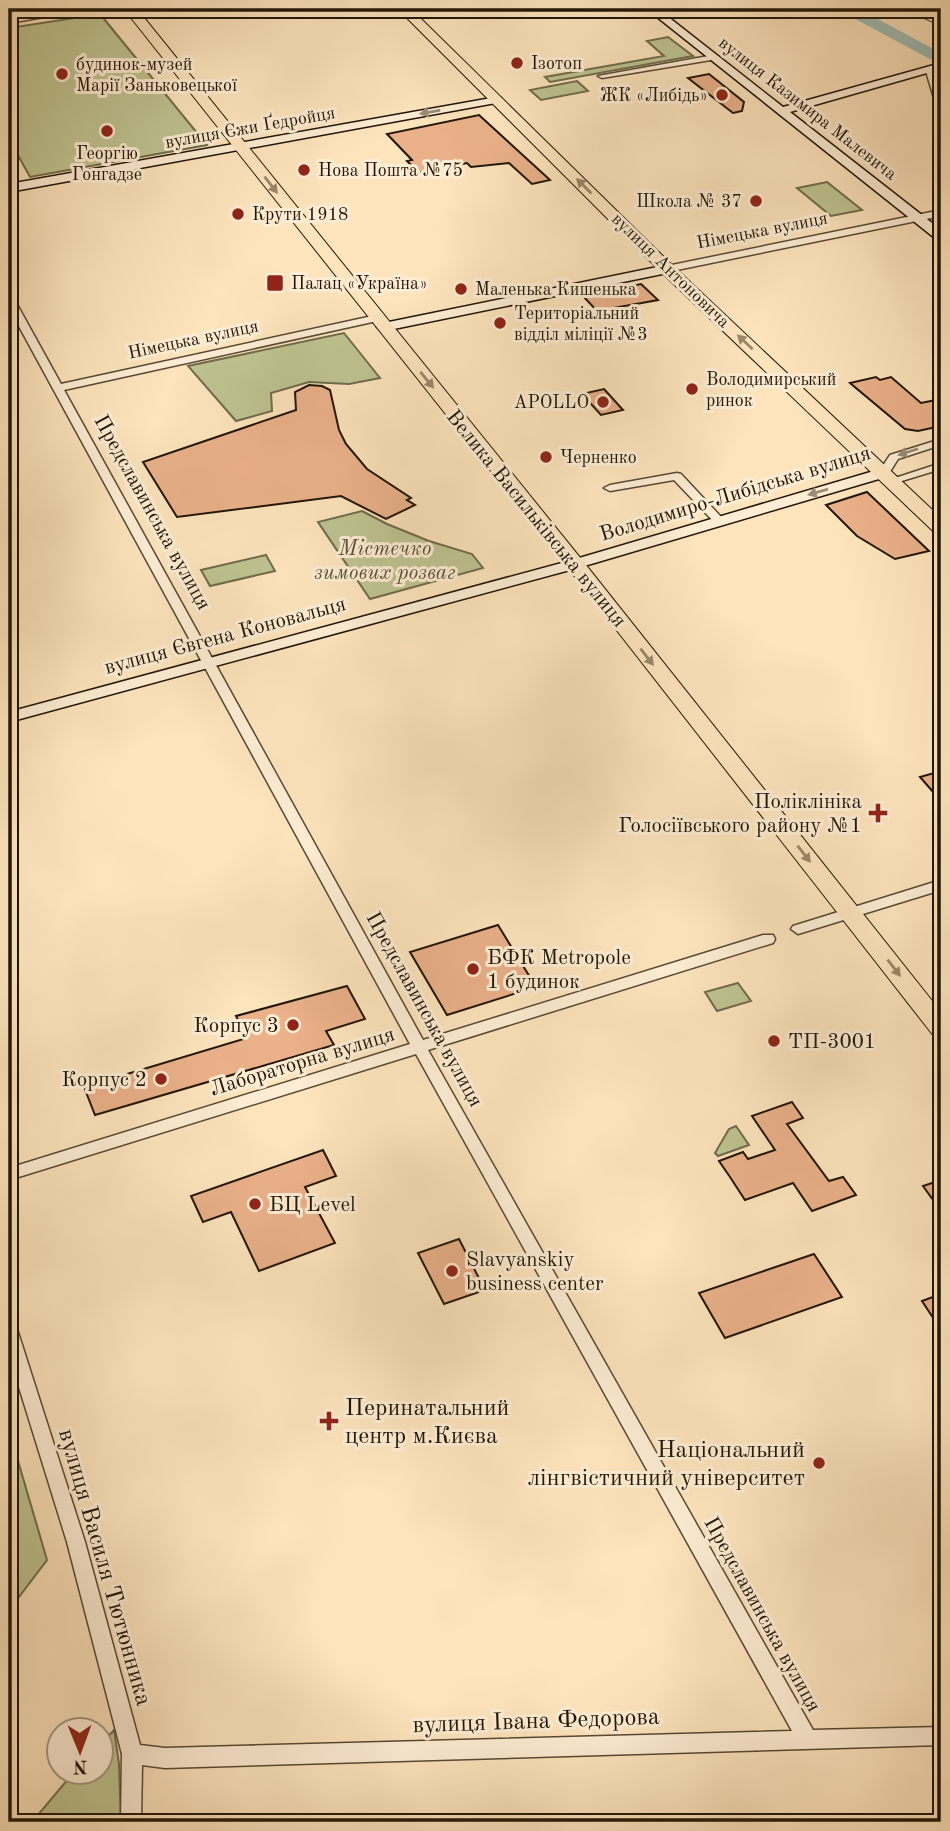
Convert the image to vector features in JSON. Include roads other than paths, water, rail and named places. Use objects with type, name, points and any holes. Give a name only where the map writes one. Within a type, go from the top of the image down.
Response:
[{"type":"main road","name":"Велика Васильківська вулиця","points":[[130,9],[575,564],[941,1029]]},
{"type":"main road","name":"вулиця Антоновича","points":[[404,9],[667,269],[941,528]]},
{"type":"main road","name":"вулиця Казимира Малевича","points":[[652,9],[784,110],[941,236]]},
{"type":"main road","points":[[784,110],[936,68]]},
{"type":"main road","name":"вулиця Єжи Ґедройця","points":[[9,188],[497,100]]},
{"type":"main road","name":"Німецька вулиця","points":[[380,323],[667,269]]},
{"type":"main road","name":"Володимиро-Либідська вулиця","points":[[575,564],[719,521],[888,477]]},
{"type":"main road","name":"вулиця Євгена Коновальця","points":[[9,717],[575,564]]},
{"type":"street","points":[[9,21],[86,9]]},
{"type":"street","points":[[602,76],[715,57]]},
{"type":"street","points":[[936,68],[941,108]]},
{"type":"street","name":"Німецька вулиця","points":[[667,269],[941,213]]},
{"type":"street","name":"Предславинська вулиця","points":[[9,299],[419,1046],[807,1739]]},
{"type":"street","name":"Німецька вулиця","points":[[59,388],[380,323]]},
{"type":"street","points":[[9,329],[23,327]]},
{"type":"street","name":"Володимиро-Либідська вулиця","points":[[941,442],[894,457],[888,477],[941,466]]},
{"type":"street","points":[[610,488],[677,477],[719,521]]},
{"type":"street","points":[[798,929],[941,885]]},
{"type":"street","name":"Лабораторна вулиця","points":[[9,1174],[768,939]]},
{"type":"street","name":"вулиця Василя Тютюнника","points":[[9,1329],[76,1542],[132,1754],[131,1822]]},
{"type":"street","name":"вулиця Івана Федорова","points":[[132,1754],[165,1758],[941,1736]]},
{"type":"waterway","points":[[846,9],[941,60]]},
{"type":"railway","points":[[909,9],[941,24]]},
{"type":"place","name":"Ізотоп","points":[[517,63]]},
{"type":"place","name":"будинок-музей Марії Заньковецької","points":[[62,74]]},
{"type":"place","name":"ЖК «Либідь»","points":[[722,95]]},
{"type":"place","name":"Георгію Гонгадзе","points":[[107,131]]},
{"type":"place","name":"Нова Пошта №75","points":[[304,170]]},
{"type":"place","name":"Школа № 37","points":[[756,201]]},
{"type":"place","name":"Крути 1918","points":[[238,214]]},
{"type":"place","name":"Палац «Україна»","points":[[275,283]]},
{"type":"place","name":"Маленька Кишенька","points":[[461,289]]},
{"type":"place","name":"Територіальний відділ міліції №3","points":[[500,323]]},
{"type":"place","name":"Володимирський ринок","points":[[692,389]]},
{"type":"place","name":"APOLLO","points":[[603,402]]},
{"type":"place","name":"Черненко","points":[[546,457]]},
{"type":"place","name":"Поліклініка Голосіївського району №1","points":[[878,813]]},
{"type":"place","name":"БФК Metropole 1 будинок","points":[[473,969]]},
{"type":"place","name":"Корпус 3","points":[[293,1025]]},
{"type":"place","name":"ТП-3001","points":[[774,1041]]},
{"type":"place","name":"Корпус 2","points":[[161,1079]]},
{"type":"place","name":"БЦ Level","points":[[255,1204]]},
{"type":"place","name":"Slavyanskiy business center","points":[[452,1271]]},
{"type":"place","name":"Перинатальний центр м.Києва","points":[[329,1421]]},
{"type":"place","name":"Національний лінгвістичний університет","points":[[819,1463]]},
{"type":"park label","name":"Містечко зимових розваг","points":[[385,560]]}]
